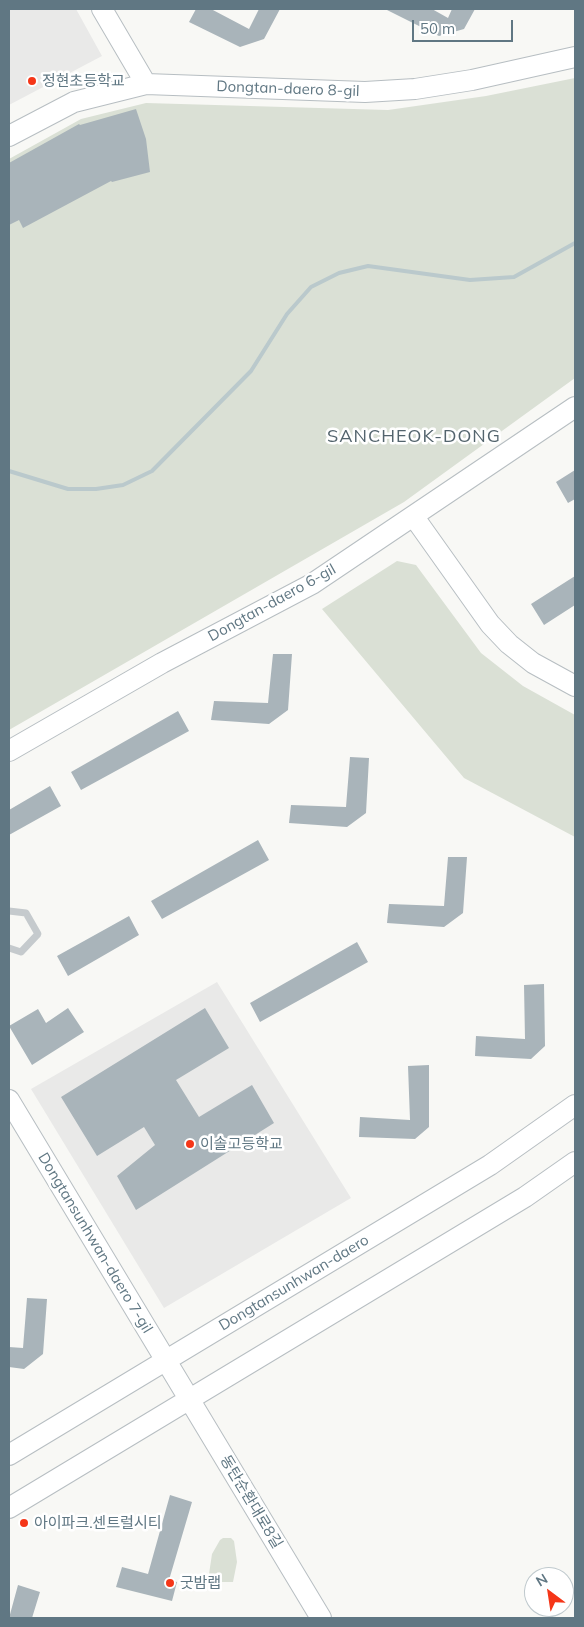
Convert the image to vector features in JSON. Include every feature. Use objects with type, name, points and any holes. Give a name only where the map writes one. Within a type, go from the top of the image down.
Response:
[{"type":"street","points":[[102,9],[146,84]]},
{"type":"street","name":"Dongtan-daero 8-gil","points":[[9,136],[74,102],[146,84],[365,92],[415,89],[472,80],[575,57]]},
{"type":"street","name":"Dongtan-daero 6-gil","points":[[9,751],[162,663],[299,592],[414,517],[575,407]]},
{"type":"street","points":[[414,517],[490,624],[509,644],[533,663],[575,686]]},
{"type":"street","name":"Dongtansunhwan-daero 7-gil","points":[[9,1100],[185,1393]]},
{"type":"street","name":"Dongtansunhwan-daero","points":[[9,1455],[490,1165],[575,1105]]},
{"type":"street","points":[[9,1508],[185,1393],[525,1197],[575,1162]]},
{"type":"street","name":"동탄순환대로8길","points":[[185,1393],[321,1618]]},
{"type":"lane","points":[[9,911],[26,913],[38,934],[21,952],[9,948]]},
{"type":"shaded area","name":"정현초등학교","points":[[9,9],[76,9],[102,56],[9,105]]},
{"type":"shaded area","points":[[575,78],[575,378],[404,502],[9,730],[9,159],[81,119],[146,103],[388,110],[486,96]]},
{"type":"shaded area","points":[[397,561],[416,565],[481,653],[523,686],[575,715],[575,837],[464,778],[322,609]]},
{"type":"shaded area","name":"이솔고등학교","points":[[217,982],[351,1198],[164,1308],[31,1089]]},
{"type":"shaded area","points":[[223,1538],[231,1538],[234,1541],[237,1562],[233,1582],[212,1582],[209,1574],[212,1554]]},
{"type":"building","points":[[196,9],[211,9],[249,29],[259,9],[280,9],[264,39],[240,47],[189,22]]},
{"type":"building","points":[[385,9],[432,9],[448,18],[452,9],[475,9],[464,29],[439,36]]},
{"type":"building","points":[[136,109],[146,139],[150,172],[111,181],[23,228],[19,220],[9,225],[9,163],[79,124]]},
{"type":"building","points":[[575,470],[575,499],[568,503],[556,482]]},
{"type":"building","points":[[575,576],[575,605],[544,625],[531,604]]},
{"type":"building","points":[[273,654],[292,654],[288,710],[269,724],[211,720],[214,701],[268,703]]},
{"type":"building","points":[[178,711],[189,731],[81,790],[71,772]]},
{"type":"building","points":[[350,757],[369,758],[366,813],[347,827],[289,823],[291,805],[346,807]]},
{"type":"building","points":[[50,786],[61,806],[9,835],[9,810]]},
{"type":"building","points":[[258,840],[269,860],[162,919],[151,901]]},
{"type":"building","points":[[448,857],[467,857],[463,913],[444,927],[387,923],[389,904],[444,906]]},
{"type":"building","points":[[129,916],[139,935],[68,976],[57,956]]},
{"type":"building","points":[[357,942],[368,962],[260,1022],[250,1003]]},
{"type":"building","points":[[544,984],[545,1046],[531,1059],[475,1056],[476,1036],[525,1039],[524,985]]},
{"type":"building","points":[[68,1008],[84,1032],[32,1065],[9,1026],[38,1009],[46,1023]]},
{"type":"building","points":[[205,1008],[229,1048],[176,1080],[199,1117],[252,1085],[274,1123],[136,1210],[117,1176],[155,1145],[144,1127],[97,1156],[61,1097]]},
{"type":"building","points":[[429,1065],[429,1127],[415,1139],[359,1137],[360,1117],[410,1120],[408,1066]]},
{"type":"building","points":[[27,1298],[47,1299],[43,1354],[24,1369],[9,1367],[9,1347],[23,1348]]},
{"type":"building","points":[[170,1495],[192,1502],[169,1580],[177,1582],[172,1601],[116,1587],[122,1567],[148,1574]]},
{"type":"building","points":[[18,1585],[40,1592],[32,1618],[9,1618]]},
{"type":"waterway","points":[[9,471],[68,489],[96,489],[123,485],[152,471],[251,371],[287,314],[311,287],[339,273],[368,266],[470,280],[514,277],[575,243]]},
{"type":"place","name":"정현초등학교","points":[[32,81]]},
{"type":"place","name":"이솔고등학교","points":[[190,1144]]},
{"type":"place","name":"아이파크.센트럴시티","points":[[24,1523]]},
{"type":"place","name":"굿밤랩","points":[[170,1583]]},
{"type":"district","name":"SANCHEOK-DONG","points":[[414,437]]}]
